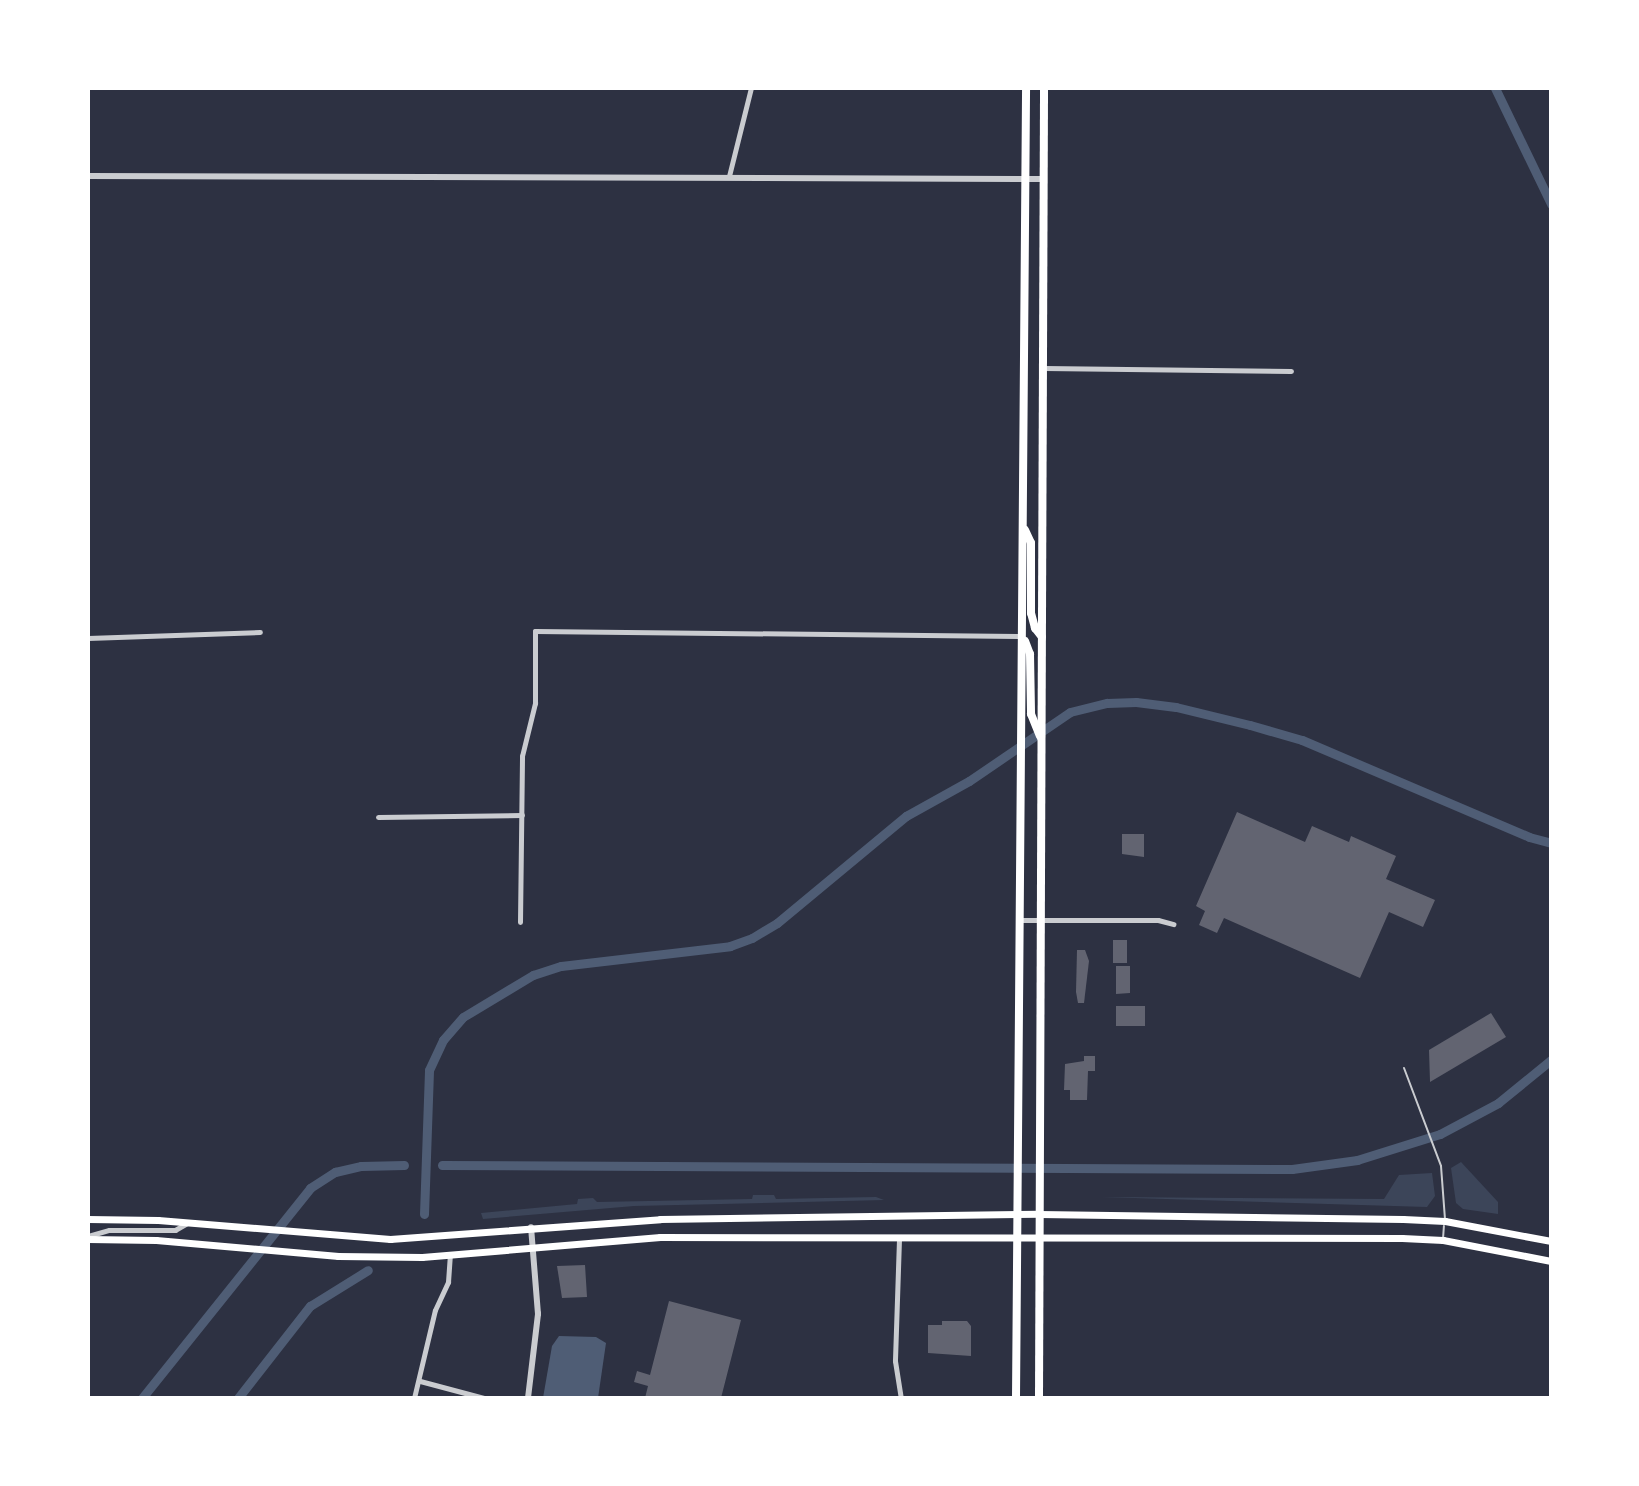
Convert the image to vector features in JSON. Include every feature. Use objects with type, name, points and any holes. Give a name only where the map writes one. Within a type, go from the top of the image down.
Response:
[{"type":"main road","points":[[1016,1398],[1022,756],[1027,715],[1023,636],[1026,88]]},
{"type":"main road","points":[[1039,1398],[1044,88]]},
{"type":"main road","points":[[1023,525],[1031,543],[1031,613],[1035,628],[1042,637]]},
{"type":"main road","points":[[1027,715],[1042,742]]},
{"type":"main road","points":[[88,1219],[187,1223],[390,1239],[660,1219],[1039,1214],[1445,1221],[1551,1241]]},
{"type":"main road","points":[[88,1238],[156,1240],[338,1256],[450,1254],[660,1237],[1443,1240],[1551,1261]]},
{"type":"street","points":[[729,176],[751,88]]},
{"type":"street","points":[[88,176],[1044,179]]},
{"type":"street","points":[[1043,368],[1291,371]]},
{"type":"street","points":[[520,922],[522,748],[535,703],[535,631],[1023,636]]},
{"type":"street","points":[[88,638],[260,632]]},
{"type":"street","points":[[378,817],[522,815]]},
{"type":"street","points":[[1021,920],[1158,920],[1173,924]]},
{"type":"street","points":[[88,1238],[109,1230],[175,1230],[187,1223]]},
{"type":"street","points":[[528,1398],[537,1326],[531,1227]]},
{"type":"street","points":[[899,1239],[895,1361],[901,1398]]},
{"type":"street","points":[[414,1398],[435,1310],[448,1282],[450,1254]]},
{"type":"street","points":[[420,1381],[484,1398]]},
{"type":"lane","points":[[1404,1068],[1437,1153],[1444,1181],[1443,1240]]},
{"type":"shaded area","points":[[1461,1162],[1498,1202],[1498,1214],[1463,1209],[1456,1203],[1451,1168]]},
{"type":"shaded area","points":[[1432,1173],[1435,1196],[1427,1207],[1101,1197],[1384,1199],[1399,1175]]},
{"type":"shaded area","points":[[753,1195],[774,1195],[776,1199],[876,1197],[884,1200],[634,1206],[483,1219],[481,1213],[577,1204],[578,1199],[593,1198],[597,1202],[752,1199]]},
{"type":"shaded area","points":[[559,1336],[596,1337],[606,1343],[598,1398],[543,1398],[552,1346]]},
{"type":"building","points":[[1237,812],[1305,842],[1312,826],[1349,842],[1351,836],[1396,856],[1386,879],[1435,900],[1423,927],[1389,912],[1360,978],[1224,918],[1217,933],[1199,925],[1205,911],[1196,906]]},
{"type":"building","points":[[1122,834],[1144,834],[1144,857],[1122,854]]},
{"type":"building","points":[[1113,940],[1127,940],[1127,963],[1113,963]]},
{"type":"building","points":[[1077,950],[1085,950],[1089,961],[1084,1003],[1078,1003],[1076,992]]},
{"type":"building","points":[[1116,966],[1130,966],[1130,993],[1116,994]]},
{"type":"building","points":[[1116,1006],[1145,1006],[1145,1026],[1116,1026]]},
{"type":"building","points":[[1491,1013],[1506,1037],[1430,1082],[1429,1050]]},
{"type":"building","points":[[1084,1056],[1095,1056],[1095,1071],[1088,1071],[1087,1100],[1070,1100],[1070,1090],[1064,1090],[1065,1064],[1084,1061]]},
{"type":"building","points":[[585,1265],[587,1297],[562,1298],[557,1266]]},
{"type":"building","points":[[669,1301],[741,1320],[721,1398],[645,1398],[648,1386],[634,1382],[637,1371],[650,1375]]},
{"type":"building","points":[[942,1321],[967,1321],[971,1326],[971,1356],[928,1353],[928,1325],[942,1325]]},
{"type":"waterway","points":[[1495,88],[1551,204]]},
{"type":"waterway","points":[[424,1214],[429,1070],[443,1040],[463,1017],[533,975],[561,966],[730,946],[752,938],[777,923],[906,816],[969,781],[1070,712],[1107,703],[1136,702],[1176,707],[1250,725],[1302,740],[1529,837],[1551,843]]},
{"type":"waterway","points":[[442,1165],[1292,1169],[1357,1160],[1440,1134],[1498,1103],[1551,1060]]},
{"type":"waterway","points":[[142,1398],[310,1188],[335,1172],[361,1166],[404,1165]]},
{"type":"waterway","points":[[238,1398],[310,1306],[368,1270]]}]
